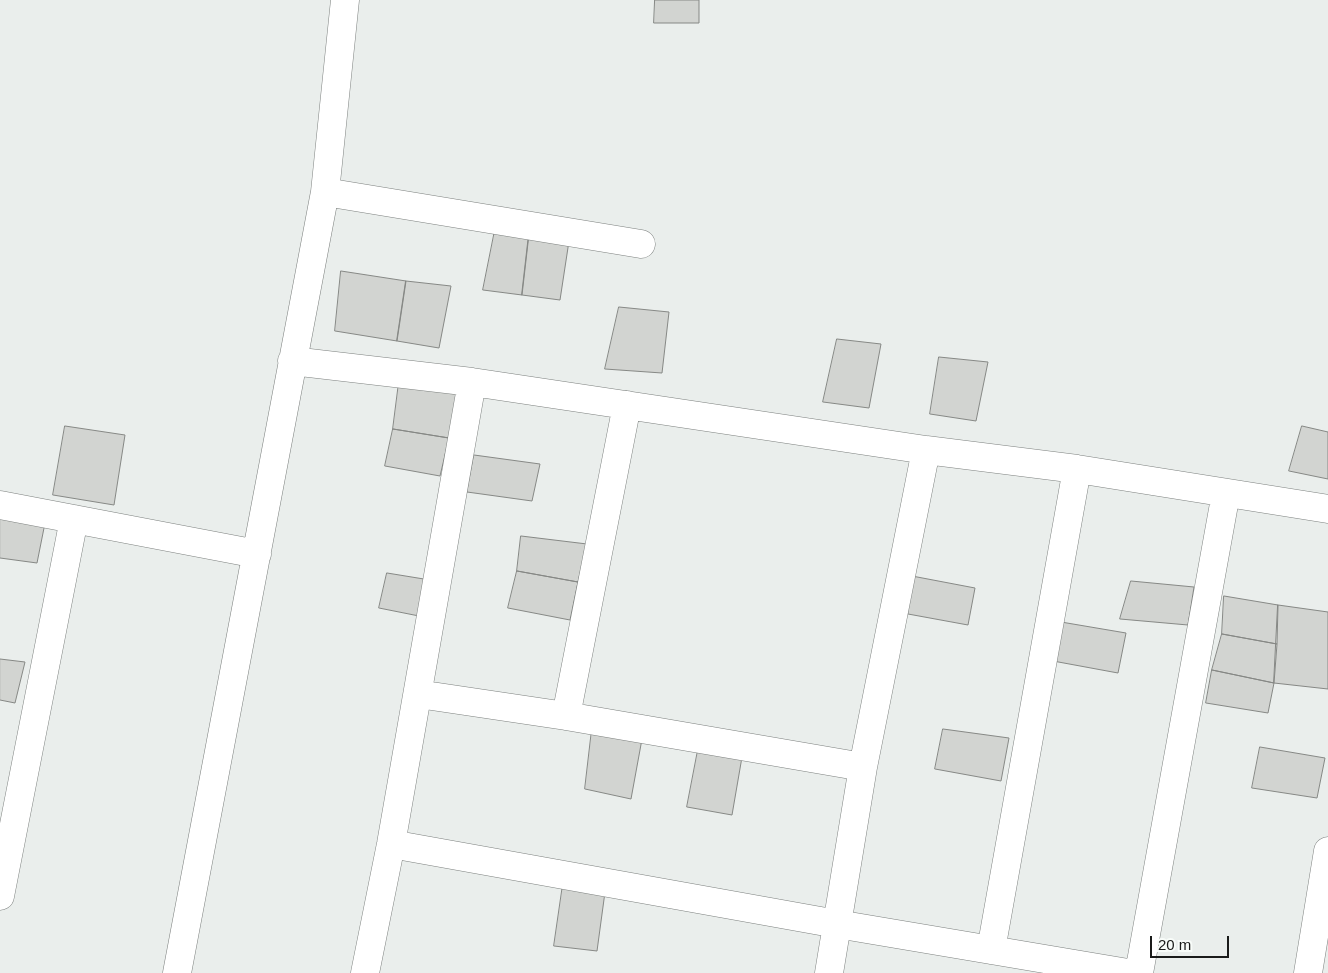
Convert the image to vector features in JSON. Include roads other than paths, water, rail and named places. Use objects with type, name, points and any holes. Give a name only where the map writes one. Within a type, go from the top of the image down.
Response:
[{"type":"street","points":[[177,973],[325,192],[345,0]]},
{"type":"street","points":[[325,192],[641,244]]},
{"type":"street","points":[[292,361],[472,382],[926,450],[1078,469],[1328,509]]},
{"type":"street","points":[[365,973],[391,844],[472,382]]},
{"type":"street","points":[[566,716],[627,405]]},
{"type":"street","points":[[829,973],[863,768],[926,450]]},
{"type":"street","points":[[990,950],[1078,469]]},
{"type":"street","points":[[1139,973],[1226,493]]},
{"type":"street","points":[[0,505],[257,554]]},
{"type":"street","points":[[0,896],[74,519]]},
{"type":"street","points":[[418,694],[566,716],[863,768]]},
{"type":"street","points":[[391,844],[838,924],[1128,973]]},
{"type":"street","points":[[1316,961],[1328,851]]}]
